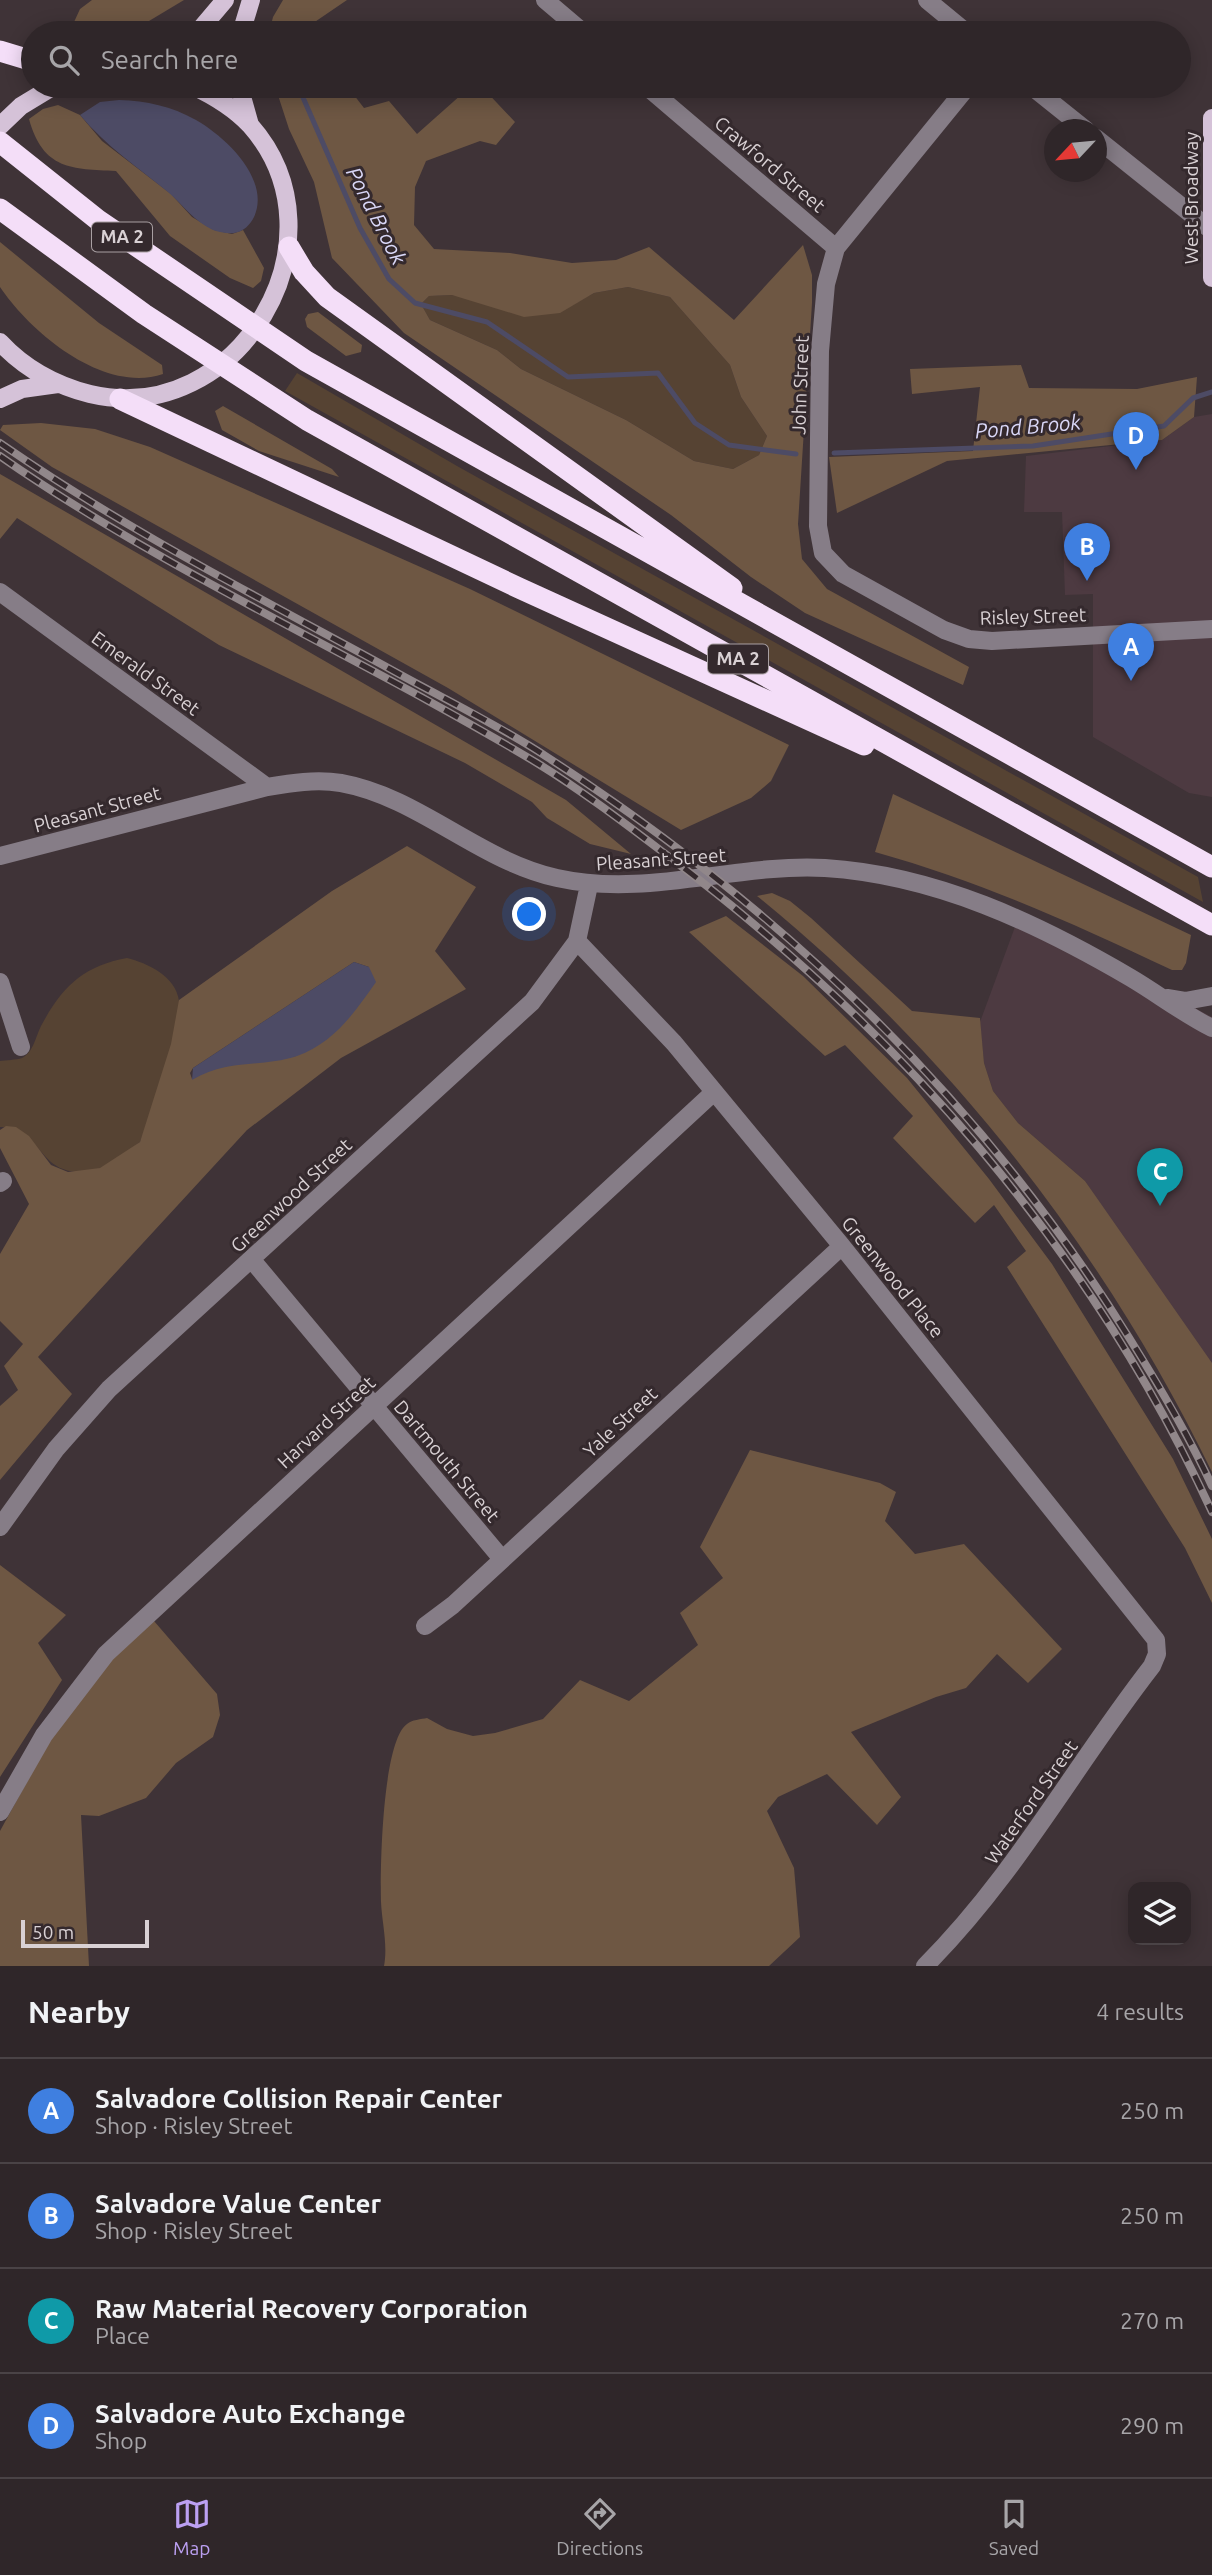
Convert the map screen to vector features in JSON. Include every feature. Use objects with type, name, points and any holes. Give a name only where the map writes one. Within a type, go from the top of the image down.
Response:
[{"type":"highway","points":[[0,51],[21,57]]},
{"type":"highway","name":"MA 2","points":[[0,142],[98,220],[306,362],[1212,867]]},
{"type":"highway","name":"MA 2","points":[[4,212],[180,339],[280,403],[1204,921]]},
{"type":"highway","points":[[289,247],[304,272],[327,297],[610,498],[801,639]]},
{"type":"highway","points":[[120,399],[634,641],[985,799]]},
{"type":"main road","points":[[207,21],[225,0]]},
{"type":"main road","points":[[245,21],[251,0]]},
{"type":"main road","points":[[0,126],[21,106],[34,98]]},
{"type":"main road","points":[[211,98],[250,125]]},
{"type":"main road","points":[[0,342],[24,364],[58,384],[120,399],[150,395],[187,385],[230,356],[266,314],[275,295],[289,247],[286,206],[279,179],[250,125],[242,98]]},
{"type":"main road","name":"West Broadway","points":[[1212,118],[1212,278]]},
{"type":"main road","points":[[0,399],[23,389],[58,384]]},
{"type":"street","points":[[545,0],[570,21]]},
{"type":"street","points":[[928,0],[953,21]]},
{"type":"street","name":"Crawford Street","points":[[660,98],[836,248]]},
{"type":"street","points":[[836,248],[958,98]]},
{"type":"street","points":[[1046,98],[1072,119]]},
{"type":"street","points":[[1107,146],[1211,230]]},
{"type":"street","name":"John Street","points":[[818,526],[820,351],[826,284],[836,248]]},
{"type":"street","name":"Risley Street","points":[[818,526],[823,553],[843,573],[944,631],[969,639],[992,641],[1212,629]]},
{"type":"street","name":"Emerald Street","points":[[2,597],[267,787]]},
{"type":"street","name":"Pleasant Street","points":[[0,856],[267,787],[294,782],[331,782],[366,789],[509,862],[555,878],[589,885],[679,881],[782,869],[824,868],[913,881],[979,903],[1048,933],[1161,996],[1212,1028]]},
{"type":"street","name":"Greenwood Street","points":[[0,1527],[56,1448],[101,1398],[516,1018],[557,972],[577,941],[589,885]]},
{"type":"street","name":"Greenwood Place","points":[[577,941],[674,1043],[842,1246],[1150,1630],[1157,1643],[1157,1653]]},
{"type":"street","points":[[0,982],[21,1047]]},
{"type":"street","name":"Pleasant Street","points":[[1161,996],[1185,1001],[1212,996]]},
{"type":"street","name":"Harvard Street","points":[[0,1812],[44,1735],[100,1661],[714,1092]]},
{"type":"street","name":"Yale Street","points":[[425,1626],[502,1559],[842,1246]]},
{"type":"street","name":"Dartmouth Street","points":[[252,1260],[502,1559]]},
{"type":"street","name":"Waterford Street","points":[[925,1966],[967,1924],[1012,1867],[1152,1666],[1157,1653]]},
{"type":"shaded area","points":[[92,0],[184,0],[149,21],[74,21],[80,9]]},
{"type":"shaded area","points":[[283,0],[347,0],[316,21],[272,21]]},
{"type":"shaded area","points":[[279,98],[356,98],[364,108],[389,101],[417,134],[458,98],[492,98],[515,122],[496,145],[480,141],[426,161],[415,187],[414,225],[434,249],[510,253],[572,263],[616,260],[649,247],[734,320],[803,245],[812,275],[812,303],[798,524],[802,559],[827,589],[969,667],[963,685],[805,613],[751,577],[671,515],[404,333],[332,258],[314,182],[289,129]],"holes":[[[628,287],[670,297],[730,365],[741,397],[767,436],[759,455],[733,469],[694,461],[626,420],[521,369],[497,350],[430,320],[421,304],[429,296],[452,295],[524,317],[560,313],[594,293]]]},
{"type":"shaded area","points":[[119,100],[149,103],[177,111],[208,128],[232,148],[243,161],[256,189],[258,203],[254,217],[248,225],[232,233],[207,227],[111,146],[80,115],[100,102]]},
{"type":"shaded area","points":[[58,105],[80,115],[102,141],[171,194],[192,217],[214,230],[232,234],[243,230],[264,268],[261,281],[253,288],[230,278],[170,236],[116,171],[73,167],[51,157],[35,136],[29,119],[43,109]]},
{"type":"shaded area","points":[[0,242],[99,323],[162,365],[163,374],[140,378],[117,375],[71,355],[50,340],[13,305],[0,287]]},
{"type":"shaded area","points":[[628,287],[670,297],[730,365],[741,397],[767,436],[759,455],[733,469],[694,461],[626,420],[521,369],[497,350],[430,320],[421,304],[429,296],[452,295],[560,312],[594,293]]},
{"type":"shaded area","points":[[318,312],[362,345],[361,352],[346,356],[307,327],[305,319],[308,314]]},
{"type":"shaded area","points":[[1021,365],[1029,388],[1137,389],[1197,377],[1194,417],[1162,440],[947,461],[837,513],[829,457],[973,451],[980,387],[912,394],[910,369]]},
{"type":"shaded area","points":[[297,373],[457,466],[1198,877],[1203,902],[285,391]]},
{"type":"shaded area","points":[[223,406],[332,469],[339,477],[259,451],[222,430],[215,411]]},
{"type":"shaded area","points":[[1212,414],[1212,797],[1189,793],[1093,737],[1093,594],[1065,595],[1062,512],[1024,512],[1026,456],[1162,440],[1194,417]]},
{"type":"shaded area","points":[[41,423],[95,429],[150,447],[470,589],[789,745],[771,781],[751,798],[681,830],[448,688],[52,467],[0,430],[3,425]]},
{"type":"shaded area","points":[[0,474],[566,800],[631,854],[590,844],[547,818],[532,802],[465,763],[219,645],[17,518],[0,539]]},
{"type":"shaded area","points":[[893,794],[1191,935],[1186,963],[1182,970],[1172,970],[990,890],[875,852]]},
{"type":"shaded area","points":[[407,846],[476,887],[435,951],[466,989],[341,1058],[247,1130],[38,1357],[72,1394],[0,1480],[0,1406],[18,1390],[4,1366],[23,1344],[0,1321],[0,1254],[29,1204],[0,1148],[0,1130],[6,1126],[16,1127],[29,1136],[51,1165],[68,1172],[100,1168],[140,1142],[171,1044],[179,1000],[332,891]],"holes":[[[354,962],[369,967],[296,1056],[213,1068],[192,1079],[190,1073],[193,1068]]]},
{"type":"shaded area","points":[[772,893],[790,901],[811,918],[912,1011],[980,1018],[984,1063],[993,1091],[1018,1123],[1085,1181],[1212,1363],[1212,1472],[1169,1390],[1122,1310],[1071,1233],[1016,1159],[957,1088],[894,1021],[827,956],[757,896]]},
{"type":"shaded area","points":[[726,916],[803,976],[907,1078],[989,1179],[1052,1264],[1173,1459],[1212,1539],[1212,1603],[1185,1548],[1007,1267],[1026,1251],[994,1205],[975,1223],[893,1138],[913,1116],[845,1045],[825,1056],[689,932]]},
{"type":"shaded area","points":[[1019,916],[1212,1017],[1212,1376],[1085,1181],[1018,1123],[993,1091],[984,1063],[980,1022]]},
{"type":"shaded area","points":[[127,958],[159,972],[177,992],[178,1013],[164,1071],[140,1142],[98,1169],[78,1172],[63,1169],[52,1162],[26,1135],[15,1129],[0,1127],[0,1061],[26,1056],[49,1012],[75,980],[98,967]]},
{"type":"shaded area","points":[[354,962],[369,967],[376,982],[352,1015],[333,1035],[297,1056],[232,1066],[192,1080],[193,1068]]},
{"type":"shaded area","points":[[750,1450],[880,1483],[896,1492],[885,1521],[915,1554],[964,1544],[1062,1649],[1028,1683],[997,1654],[966,1688],[936,1697],[851,1732],[901,1797],[877,1825],[827,1774],[778,1797],[767,1811],[794,1868],[800,1937],[769,1966],[384,1966],[381,1864],[384,1808],[392,1755],[407,1724],[427,1718],[447,1729],[473,1736],[495,1733],[543,1719],[580,1680],[629,1701],[698,1645],[680,1613],[723,1578],[700,1547]]},
{"type":"shaded area","points":[[0,1565],[66,1615],[38,1643],[62,1680],[0,1777]]},
{"type":"shaded area","points":[[154,1621],[217,1694],[220,1715],[213,1737],[176,1763],[146,1798],[99,1816],[81,1815],[89,1966],[0,1966],[0,1831],[62,1718],[97,1672]]},
{"type":"waterway","name":"Pond Brook","points":[[303,98],[360,228],[389,279],[415,303],[487,322],[568,377],[658,373],[695,423],[729,445],[796,454]]},
{"type":"waterway","name":"Pond Brook","points":[[834,453],[1033,446],[1164,426],[1193,398],[1212,392]]},
{"type":"railway","points":[[0,443],[143,533],[528,745],[633,816],[715,878],[794,944],[870,1014],[941,1088],[1008,1167],[1070,1249],[1128,1336],[1172,1409],[1212,1486]]},
{"type":"railway","points":[[0,456],[130,539],[537,763],[617,818],[749,920],[831,992],[908,1068],[980,1148],[1046,1233],[1108,1322],[1163,1415],[1212,1512]]},
{"type":"place","name":"Salvadore Auto Exchange","points":[[1136,470]]},
{"type":"place","name":"Salvadore Value Center","points":[[1087,581]]},
{"type":"place","name":"Salvadore Collision Repair Center","points":[[1131,681]]},
{"type":"place","name":"Raw Material Recovery Corporation","points":[[1160,1206]]}]
